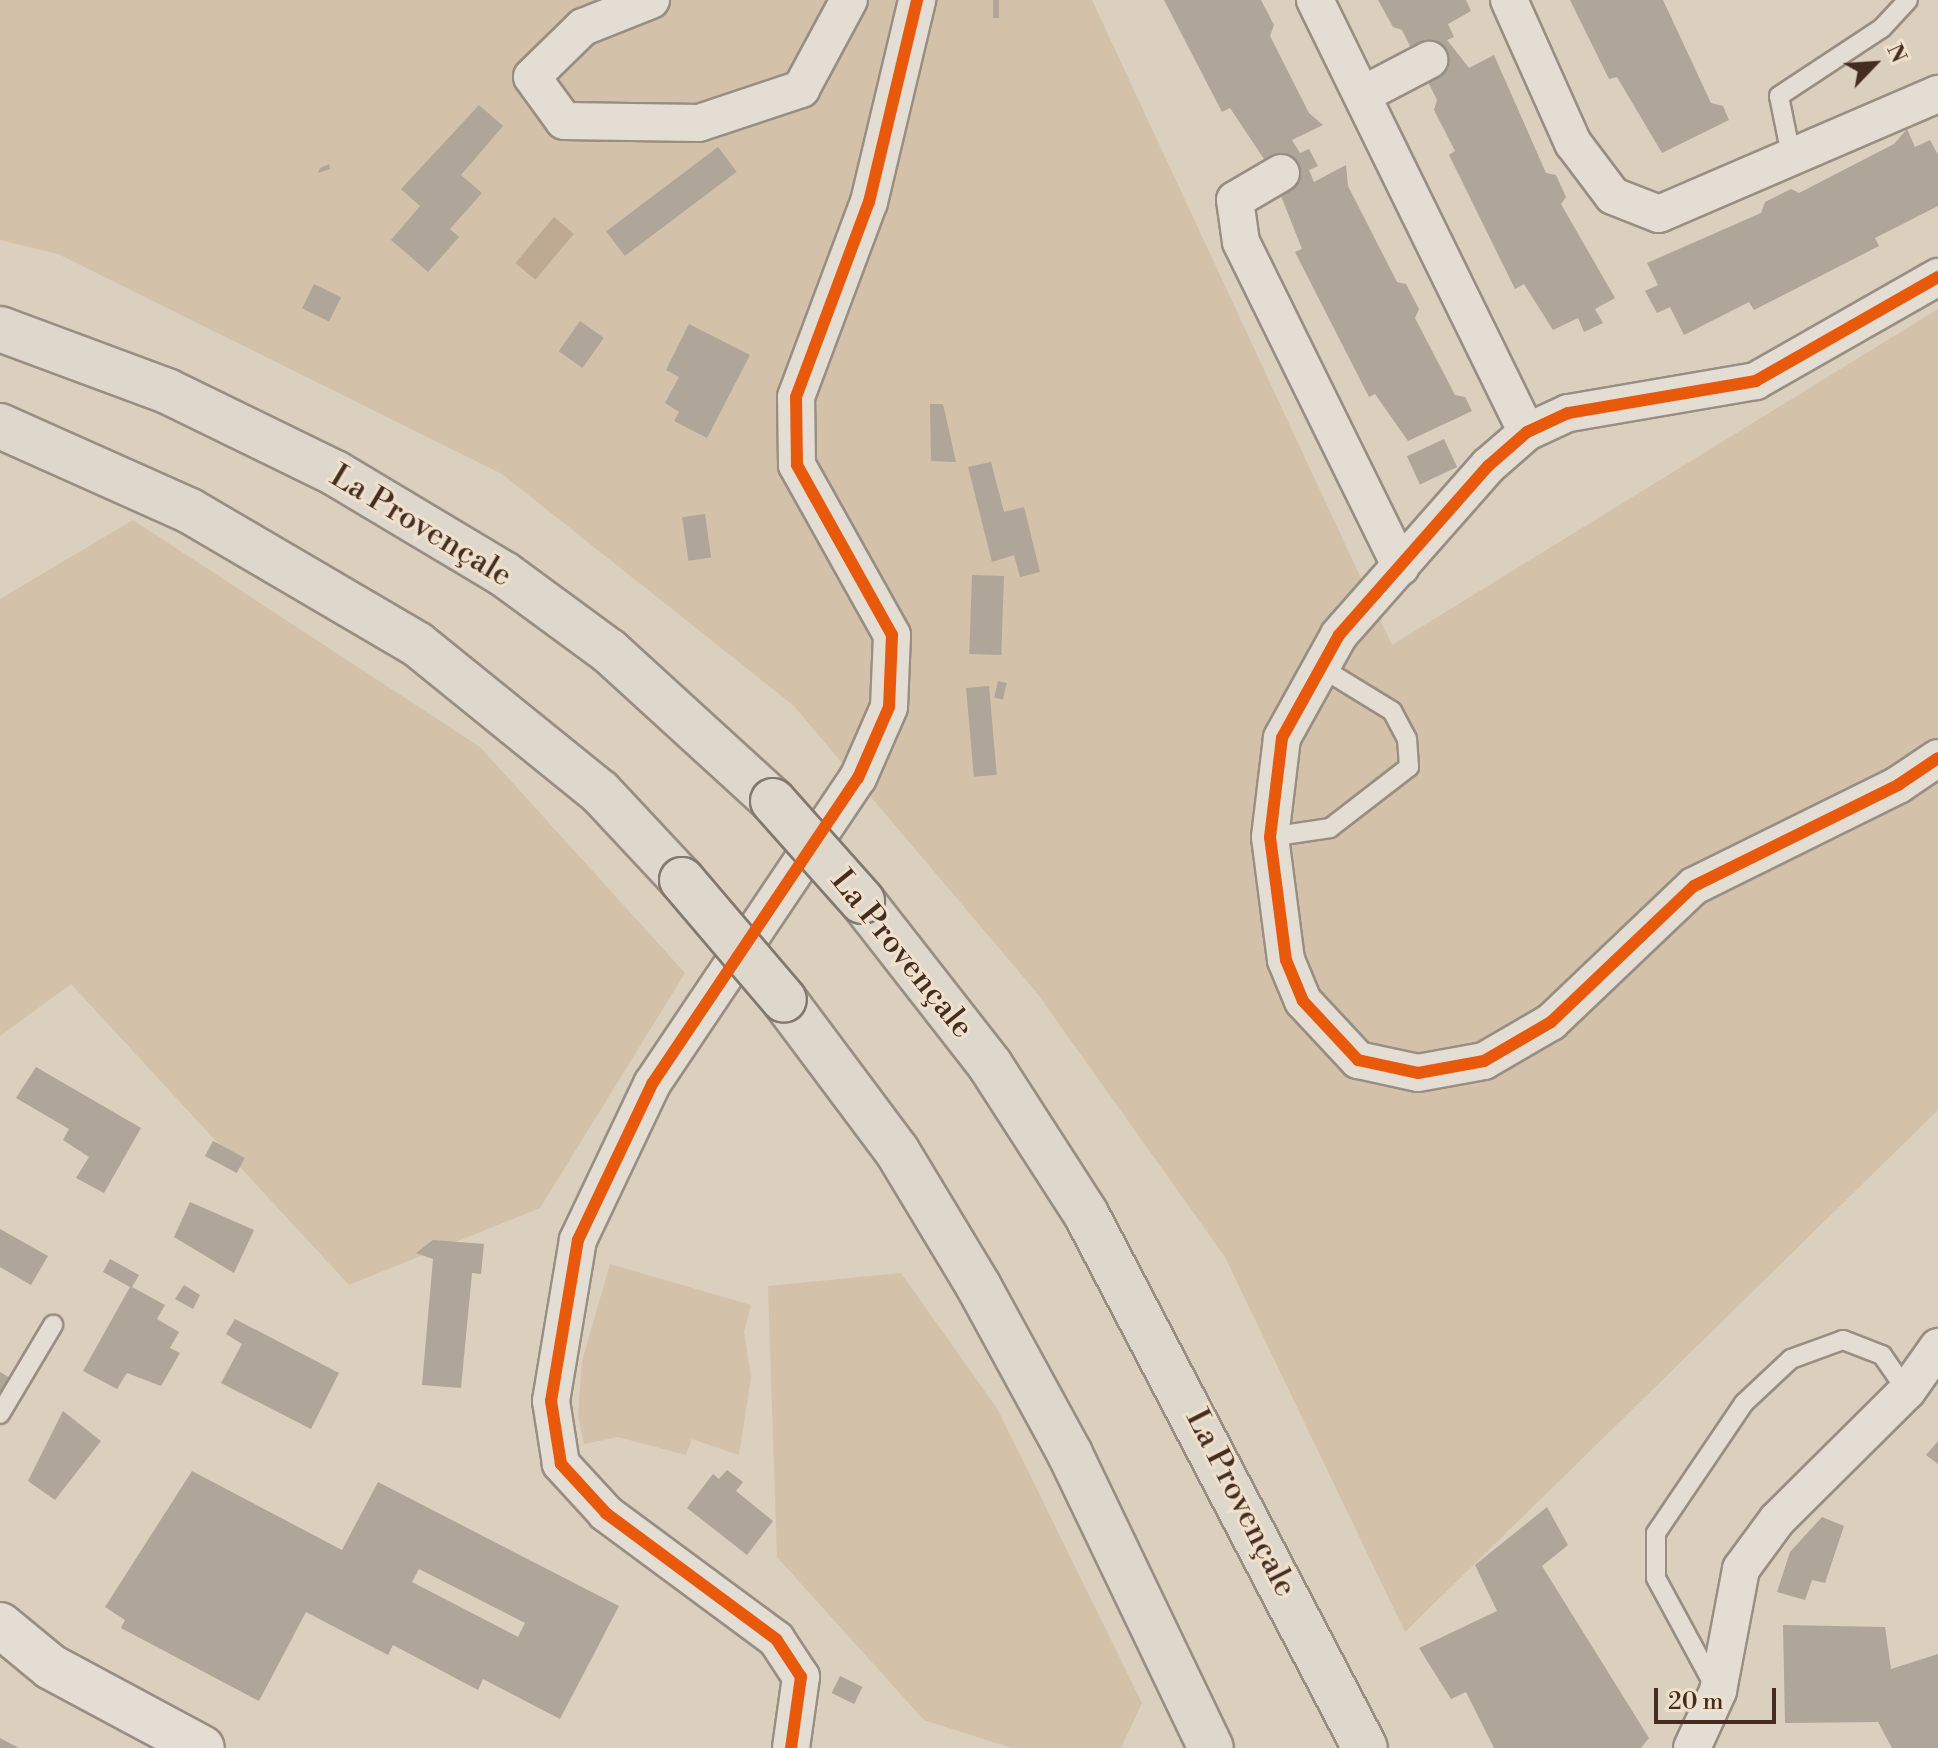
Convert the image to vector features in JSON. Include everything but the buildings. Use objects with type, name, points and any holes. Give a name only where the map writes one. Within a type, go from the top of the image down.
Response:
[{"type":"highway","name":"La Provençale","points":[[0,329],[209,411],[335,473],[504,574],[620,660],[773,801],[862,901],[990,1065],[1086,1214],[1278,1574],[1365,1748]]},
{"type":"highway","points":[[0,426],[190,511],[417,644],[600,792],[682,880],[784,1000],[897,1151],[979,1287],[1211,1748]]},
{"type":"street","points":[[651,0],[583,27],[532,77],[564,121],[699,123],[801,89],[849,0]]},
{"type":"street","points":[[791,1748],[801,1677],[776,1639],[606,1513],[561,1464],[551,1401],[578,1240],[652,1084],[858,778],[889,707],[892,635],[797,465],[796,397],[869,202],[917,0]]},
{"type":"street","points":[[1315,0],[1527,432]]},
{"type":"street","points":[[1509,0],[1573,143],[1613,196],[1659,214],[1938,94]]},
{"type":"street","points":[[1362,95],[1429,60]]},
{"type":"street","points":[[1281,173],[1235,200],[1241,242],[1401,567]]},
{"type":"street","points":[[1938,277],[1756,381],[1568,413],[1527,432],[1401,567],[1317,665],[1282,738],[1270,837],[1276,922],[1303,1001],[1358,1060],[1418,1073],[1518,1047],[1694,886],[1898,785],[1938,758]]},
{"type":"street","points":[[1692,1748],[1718,1691],[1741,1569],[1777,1520],[1907,1391],[1938,1347]]},
{"type":"street","points":[[0,1625],[64,1675],[202,1748]]},
{"type":"lane","points":[[1791,155],[1779,96],[1882,28],[1908,0]]},
{"type":"lane","points":[[1270,837],[1330,828],[1409,767],[1407,739],[1392,711],[1317,665]]},
{"type":"lane","points":[[0,1414],[53,1325]]},
{"type":"lane","points":[[1718,1691],[1656,1578],[1656,1533],[1744,1403],[1791,1359],[1843,1340],[1882,1355],[1907,1391]]},
{"type":"shaded area","points":[[0,0],[1092,0],[1392,645],[1938,309],[1938,1110],[1405,1632],[1225,1257],[1037,993],[793,705],[502,474],[58,254],[0,240]]},
{"type":"shaded area","points":[[554,217],[574,234],[535,280],[515,263]]},
{"type":"shaded area","points":[[133,520],[480,747],[685,973],[540,1208],[349,1285],[71,984],[0,1036],[0,599]]},
{"type":"shaded area","points":[[610,1264],[751,1305],[744,1332],[751,1377],[739,1455],[692,1439],[686,1455],[618,1437],[584,1444],[578,1416],[582,1361]]},
{"type":"shaded area","points":[[901,1273],[998,1410],[1142,1703],[1121,1748],[1012,1748],[924,1720],[777,1557],[768,1286]]},
{"type":"cycle path","points":[[791,1748],[801,1677],[776,1639],[606,1513],[561,1464],[551,1401],[578,1240],[652,1084],[858,778],[889,707],[892,635],[797,465],[796,397],[869,202],[917,0]]},
{"type":"cycle path","points":[[1938,277],[1756,381],[1568,413],[1527,432],[1488,466],[1339,635],[1282,738],[1270,837],[1286,960],[1303,1001],[1358,1060],[1418,1073],[1484,1061],[1551,1022],[1694,886],[1898,785],[1938,758]]}]
